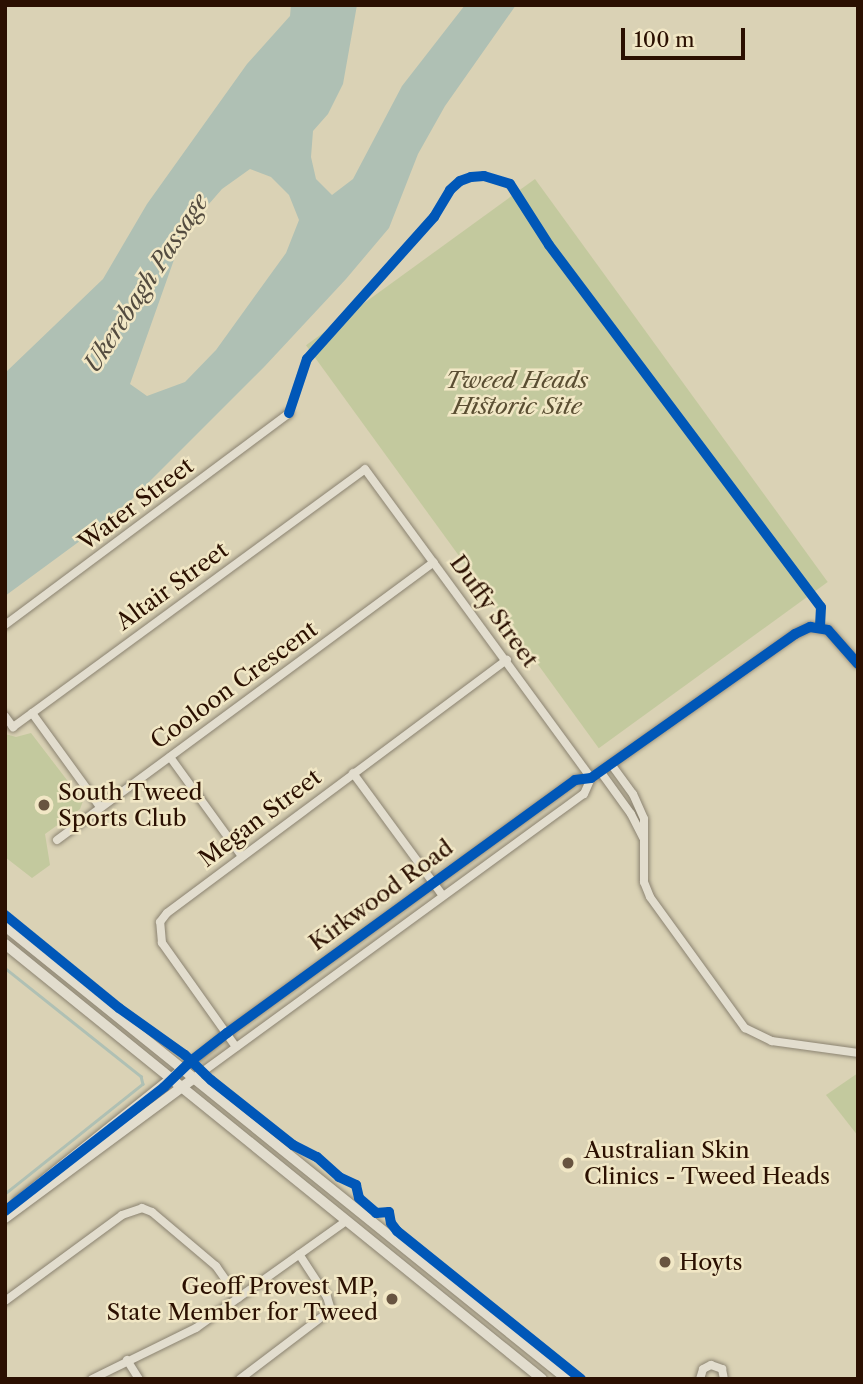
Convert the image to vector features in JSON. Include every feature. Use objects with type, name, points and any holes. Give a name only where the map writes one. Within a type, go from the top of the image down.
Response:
[{"type":"main road","points":[[5,926],[568,1379]]},
{"type":"main road","points":[[5,944],[542,1379]]},
{"type":"main road","points":[[346,1220],[361,1212]]},
{"type":"street","name":"Water Street","points":[[5,625],[289,413]]},
{"type":"street","name":"Duffy Street","points":[[365,469],[591,778]]},
{"type":"street","name":"Altair Street","points":[[5,716],[13,727],[365,469]]},
{"type":"street","name":"Cooloon Crescent","points":[[57,840],[434,562]]},
{"type":"street","name":"Kirkwood Road","points":[[5,1212],[177,1083],[194,1078],[584,794],[591,778],[600,771],[794,634],[810,627],[828,630],[858,664]]},
{"type":"street","name":"Megan Street","points":[[236,1046],[162,943],[160,930],[167,913],[240,855],[506,660]]},
{"type":"street","points":[[32,713],[100,807]]},
{"type":"street","points":[[170,757],[240,855]]},
{"type":"street","points":[[611,764],[640,808],[645,824],[644,882],[650,897],[745,1028],[772,1041],[858,1053]]},
{"type":"street","points":[[600,771],[626,807],[643,838]]},
{"type":"street","points":[[353,773],[443,896]]},
{"type":"street","name":"Kirkwood Road","points":[[5,1218],[177,1083],[183,1069],[227,1033],[575,780],[591,778]]},
{"type":"street","points":[[5,1301],[122,1215],[142,1208],[152,1212],[216,1266],[238,1298]]},
{"type":"street","points":[[92,1379],[196,1328],[346,1220]]},
{"type":"street","points":[[240,1379],[331,1310],[327,1297],[299,1254]]},
{"type":"street","points":[[127,1360],[139,1379]]},
{"type":"street","points":[[700,1379],[703,1369],[711,1365],[722,1369],[724,1379]]},
{"type":"green space","name":"Tweed Heads Historic Site","points":[[535,179],[828,582],[599,748],[306,345]]},
{"type":"green space","name":"South Tweed Sports Club","points":[[31,733],[83,801],[80,809],[45,834],[50,865],[32,878],[5,857],[5,734],[16,737]]},
{"type":"green space","points":[[858,1073],[858,1136],[826,1095]]},
{"type":"water","name":"Ukerebagh Passage","points":[[291,5],[357,5],[343,84],[328,114],[313,131],[311,157],[316,179],[332,195],[353,179],[402,86],[465,5],[516,5],[445,106],[418,154],[389,228],[346,279],[265,366],[118,513],[5,596],[5,373],[103,279],[147,204],[247,64],[290,16]],"holes":[[[250,169],[271,177],[289,195],[299,220],[286,253],[216,350],[185,382],[147,396],[130,384],[176,254],[195,220],[222,189]]]},
{"type":"waterway","points":[[5,968],[141,1076],[143,1084],[5,1194]]},
{"type":"cycle path","points":[[289,413],[307,359],[434,217],[450,190],[460,181],[471,177],[484,176],[510,184],[549,245],[821,607],[820,627]]},
{"type":"cycle path","points":[[5,1211],[164,1087],[191,1061],[227,1033],[575,780],[591,778],[795,634],[810,627],[828,630],[858,664]]},
{"type":"cycle path","points":[[5,915],[119,1008],[185,1055],[211,1080],[293,1145],[317,1157],[339,1177],[356,1185],[359,1198],[376,1213],[389,1212],[391,1223],[397,1231],[581,1379]]},
{"type":"place","name":"South Tweed Sports Club","points":[[44,805]]},
{"type":"place","name":"Australian Skin Clinics - Tweed Heads","points":[[568,1163]]},
{"type":"place","name":"Hoyts","points":[[665,1262]]},
{"type":"place","name":"Geoff Provest MP, State Member for Tweed","points":[[392,1299]]}]
